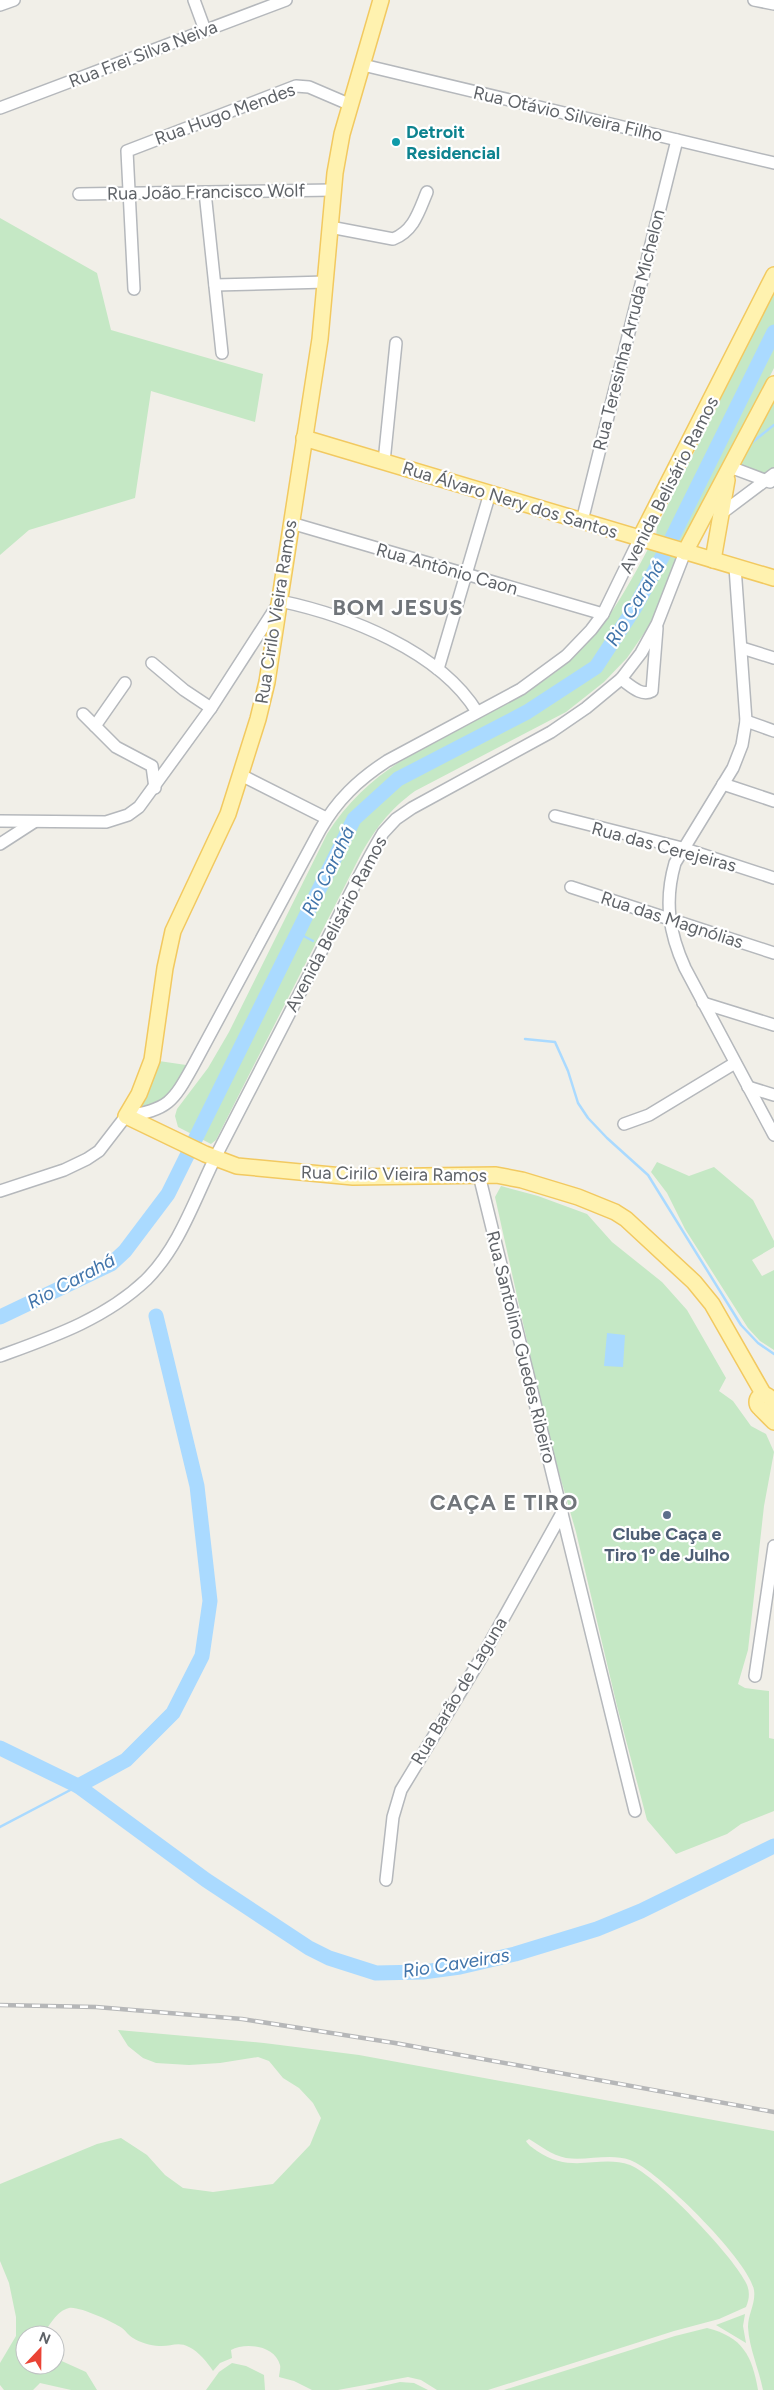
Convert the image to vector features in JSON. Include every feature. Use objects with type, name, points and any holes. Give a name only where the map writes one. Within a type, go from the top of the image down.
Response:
[{"type":"main road","name":"Rua Cirilo Vieira Ramos","points":[[382,0],[338,152],[320,339],[290,523],[267,682],[241,774],[225,820],[181,909],[173,931],[165,968],[152,1060],[139,1094],[126,1116],[210,1156],[246,1168],[327,1176],[496,1175],[522,1180],[593,1202],[702,1307],[765,1403],[774,1422]]},
{"type":"main road","name":"Avenida Belisário Ramos","points":[[640,538],[774,275]]},
{"type":"main road","name":"Avenida Belisário Ramos","points":[[682,551],[730,467],[774,384]]},
{"type":"main road","name":"Rua Álvaro Nery dos Santos","points":[[304,438],[774,578]]},
{"type":"main road","points":[[714,560],[730,467]]},
{"type":"street","points":[[0,5],[14,0]]},
{"type":"street","points":[[194,0],[205,30]]},
{"type":"street","name":"Rua Frei Silva Neiva","points":[[0,108],[286,0]]},
{"type":"street","points":[[754,0],[774,4]]},
{"type":"street","name":"Rua Otávio Silveira Filho","points":[[363,65],[774,163]]},
{"type":"street","name":"Rua Hugo Mendes","points":[[129,194],[128,150],[296,86],[309,87],[351,105]]},
{"type":"street","name":"Rua Teresinha Arruda Michelon","points":[[582,521],[677,140]]},
{"type":"street","name":"Rua João Francisco Wolf","points":[[79,194],[333,190]]},
{"type":"street","points":[[205,192],[222,353]]},
{"type":"street","points":[[330,227],[393,239],[403,235],[411,228],[427,192]]},
{"type":"street","points":[[129,194],[134,288]]},
{"type":"street","points":[[215,285],[326,282]]},
{"type":"street","points":[[384,462],[396,343]]},
{"type":"street","points":[[730,467],[771,479]]},
{"type":"street","points":[[722,513],[771,479]]},
{"type":"street","points":[[438,669],[490,493]]},
{"type":"street","name":"Rua Antônio Caon","points":[[290,523],[603,614]]},
{"type":"street","name":"Avenida Belisário Ramos","points":[[126,1116],[160,1109],[176,1094],[326,818],[350,788],[366,774],[521,689],[551,669],[580,643],[603,614],[616,592],[640,538]]},
{"type":"street","name":"Avenida Belisário Ramos","points":[[0,1356],[54,1336],[92,1318],[112,1307],[147,1278],[176,1238],[197,1201],[210,1156],[383,833],[396,819],[412,808],[571,719],[621,679],[641,653],[657,624],[682,551]]},
{"type":"street","points":[[735,566],[746,722],[739,756],[682,848],[670,881],[669,919],[678,952],[703,1003],[774,1135]]},
{"type":"street","points":[[0,821],[106,822],[118,819],[139,807],[155,788],[211,708],[280,601],[332,614],[404,648],[438,669],[458,686],[477,712]]},
{"type":"street","points":[[621,679],[645,694],[652,691],[657,624]]},
{"type":"street","points":[[742,648],[774,658]]},
{"type":"street","points":[[152,662],[184,690],[211,708]]},
{"type":"street","points":[[95,726],[125,683]]},
{"type":"street","points":[[83,714],[116,746],[152,766],[155,788]]},
{"type":"street","points":[[746,722],[774,731]]},
{"type":"street","points":[[241,774],[326,818]]},
{"type":"street","points":[[723,784],[774,801]]},
{"type":"street","name":"Rua das Cerejeiras","points":[[555,816],[682,848],[774,878]]},
{"type":"street","points":[[0,844],[35,822]]},
{"type":"street","name":"Rua das Magnólias","points":[[571,887],[774,954]]},
{"type":"street","points":[[703,1003],[774,1025]]},
{"type":"street","points":[[624,1124],[649,1115],[736,1062]]},
{"type":"street","points":[[748,1086],[774,1095]]},
{"type":"street","points":[[0,1191],[64,1170],[87,1159],[104,1145],[126,1116]]},
{"type":"street","name":"Rua Santolino Guedes Ribeiro","points":[[479,1175],[635,1811]]},
{"type":"street","name":"Rua Barão de Laguna","points":[[386,1880],[394,1817],[400,1790],[473,1672],[562,1513]]},
{"type":"street","points":[[755,1676],[771,1588],[774,1546]]},
{"type":"green space","points":[[0,218],[97,273],[111,330],[263,374],[255,422],[151,391],[135,498],[29,530],[0,555]]},
{"type":"green space","points":[[774,291],[774,368],[735,447],[685,540],[680,542],[656,536],[657,527]]},
{"type":"green space","points":[[774,384],[774,474],[765,480],[730,467]]},
{"type":"green space","points":[[648,549],[676,557],[663,598],[647,629],[627,658],[604,682],[566,712],[415,791],[390,813],[370,838],[359,858],[216,1140],[211,1144],[178,1127],[175,1116],[177,1109],[208,1068],[229,1032],[327,834],[351,803],[377,778],[406,758],[436,740],[500,708],[561,668],[575,656],[600,628],[630,582]]},
{"type":"green space","points":[[152,1060],[193,1066],[176,1094],[126,1116]]},
{"type":"green space","points":[[657,1162],[689,1176],[714,1167],[753,1200],[774,1241],[774,1247],[752,1260],[762,1276],[774,1270],[774,1350],[760,1341],[748,1328],[685,1229],[667,1193],[651,1172]]},
{"type":"green space","name":"Clube Caça e Tiro 1º de Julho","points":[[501,1186],[538,1196],[587,1214],[612,1242],[662,1282],[687,1310],[726,1378],[719,1391],[733,1401],[751,1426],[766,1434],[774,1452],[764,1506],[748,1650],[738,1684],[745,1688],[769,1691],[769,1738],[774,1739],[774,1811],[741,1824],[727,1834],[676,1854],[647,1820],[617,1706],[576,1532],[547,1431],[495,1197]]},
{"type":"green space","points":[[118,2030],[264,2043],[359,2055],[774,2131],[774,2390],[763,2390],[750,2343],[748,2322],[753,2304],[754,2290],[748,2276],[736,2259],[701,2218],[660,2180],[630,2160],[615,2157],[582,2159],[561,2157],[529,2139],[526,2141],[531,2146],[550,2158],[574,2163],[619,2162],[630,2165],[658,2184],[693,2217],[737,2269],[749,2290],[746,2307],[719,2319],[674,2331],[488,2390],[437,2390],[421,2380],[408,2377],[338,2390],[312,2390],[294,2381],[279,2377],[280,2366],[277,2358],[266,2349],[251,2346],[231,2350],[232,2358],[220,2363],[213,2371],[202,2357],[185,2345],[159,2346],[145,2344],[132,2337],[122,2328],[88,2312],[74,2308],[60,2312],[50,2325],[16,2325],[9,2283],[0,2261],[0,2184],[97,2144],[121,2138],[147,2155],[165,2175],[183,2188],[213,2192],[273,2184],[310,2145],[321,2118],[313,2103],[299,2088],[283,2078],[269,2061],[258,2057],[220,2063],[189,2065],[156,2063],[143,2058],[128,2046]]},
{"type":"green space","points":[[745,2314],[743,2326],[746,2343],[716,2325]]},
{"type":"green space","points":[[707,2328],[729,2337],[744,2350],[753,2367],[758,2390],[504,2390],[675,2336]]},
{"type":"green space","points":[[15,2338],[15,2375],[65,2375],[65,2363],[86,2372],[97,2390],[71,2390],[40,2383],[33,2390],[4,2390],[0,2385],[0,2363]]},
{"type":"green space","points":[[232,2363],[246,2366],[264,2375],[265,2390],[206,2390],[219,2372]]},
{"type":"green space","points":[[400,2382],[414,2383],[428,2390],[365,2390]]},
{"type":"water","points":[[607,1333],[625,1335],[623,1367],[604,1366]]},
{"type":"waterway","name":"Rio Carahá","points":[[0,1317],[111,1264],[125,1251],[168,1194],[354,819],[398,779],[527,712],[596,667],[634,609],[668,546],[774,332]]},
{"type":"waterway","points":[[750,444],[774,425]]},
{"type":"waterway","points":[[296,932],[313,941]]},
{"type":"waterway","points":[[525,1039],[555,1042],[568,1071],[578,1103],[588,1118],[648,1175],[741,1325],[758,1343],[774,1354]]},
{"type":"waterway","points":[[78,1786],[126,1760],[173,1713],[202,1656],[210,1601],[197,1486],[156,1316]]},
{"type":"waterway","name":"Rio Caveiras","points":[[0,1748],[78,1786],[206,1880],[309,1948],[329,1958],[376,1973],[423,1972],[460,1967],[515,1954],[597,1929],[641,1911],[774,1846]]},
{"type":"waterway","points":[[0,1827],[78,1786]]},
{"type":"railway","points":[[0,2005],[96,2007],[242,2019],[395,2043],[774,2112]]},
{"type":"place","name":"Detroit Residencial","points":[[396,142]]},
{"type":"place","name":"Clube Caça e Tiro 1º de Julho","points":[[667,1515]]},
{"type":"district","name":"BOM JESUS","points":[[398,607]]},
{"type":"district","name":"CAÇA E TIRO","points":[[504,1502]]}]
